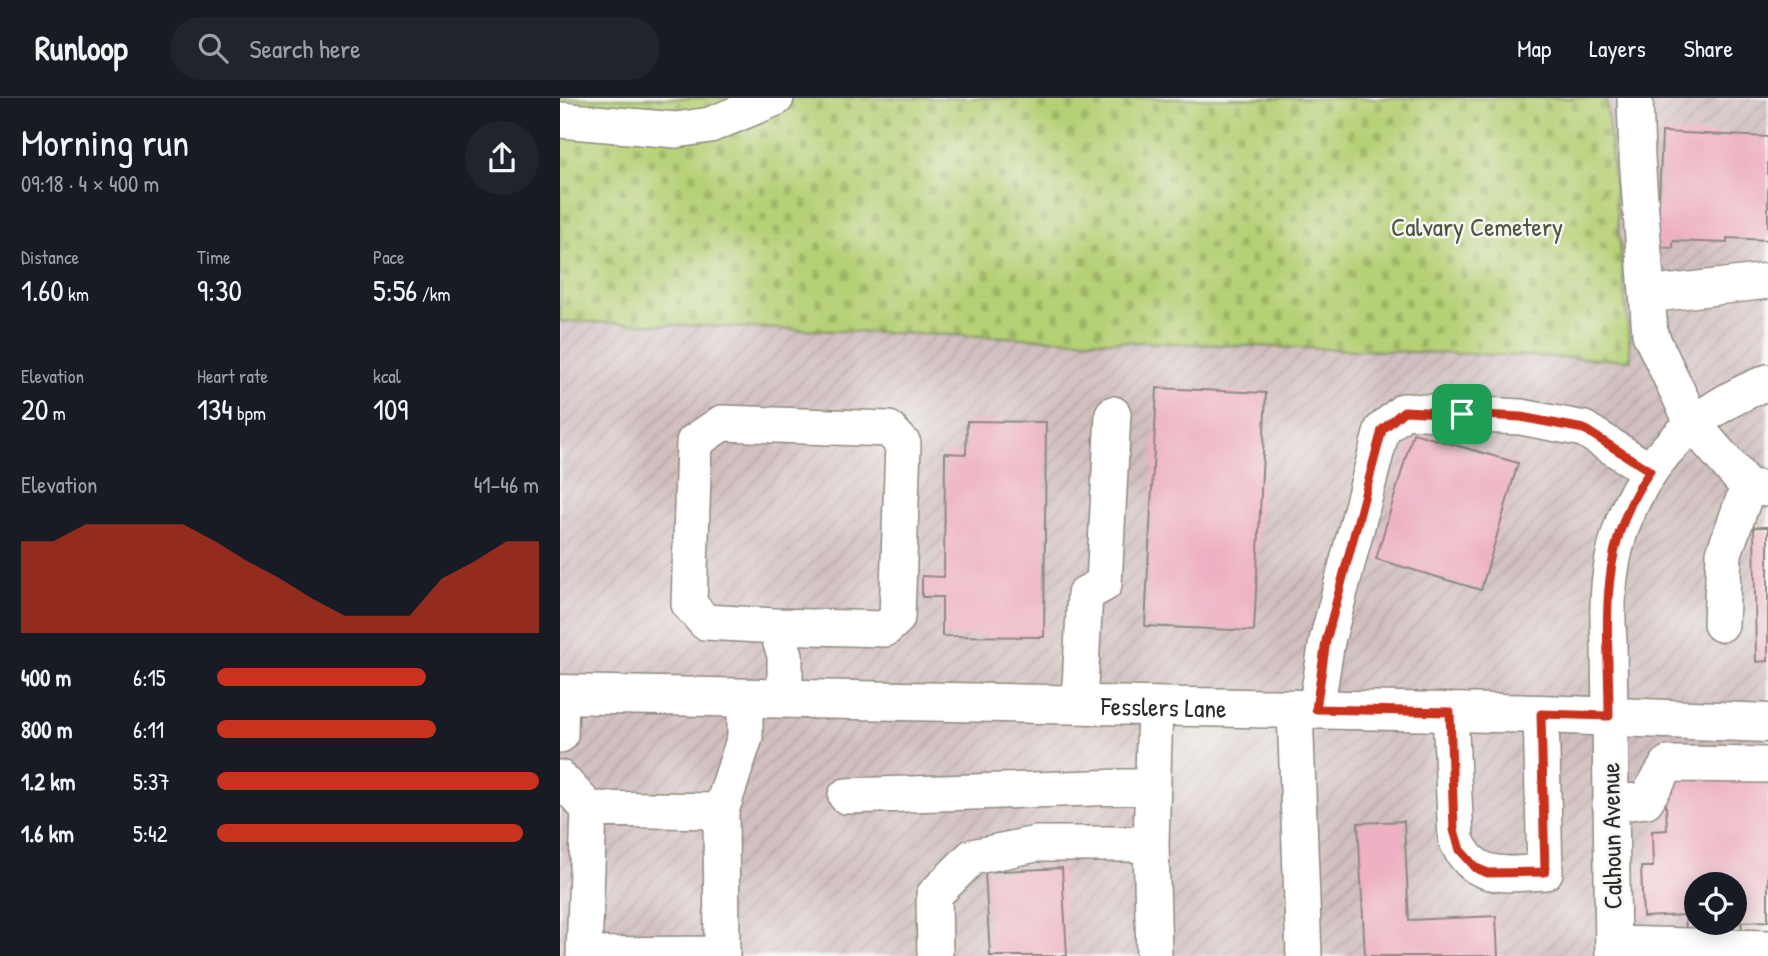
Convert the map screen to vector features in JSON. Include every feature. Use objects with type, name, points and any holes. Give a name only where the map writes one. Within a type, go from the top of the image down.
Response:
[{"type":"main road","name":"Fesslers Lane","points":[[560,713],[745,697],[1541,714],[1768,723]]},
{"type":"street","points":[[560,120],[676,130],[710,125],[776,98]]},
{"type":"street","points":[[1635,98],[1650,334],[1693,424],[1758,488],[1724,553],[1721,624]]},
{"type":"street","points":[[1647,295],[1768,281]]},
{"type":"street","name":"Calhoun Avenue","points":[[1613,950],[1607,613],[1612,558],[1629,506],[1650,471],[1677,438],[1720,404],[1768,382]]},
{"type":"street","points":[[1304,956],[1306,709],[1382,430],[1404,411],[1521,417],[1584,429],[1650,471]]},
{"type":"street","points":[[1079,704],[1084,594],[1104,584],[1113,414]]},
{"type":"street","points":[[722,423],[889,429],[904,444],[897,618],[885,629],[775,626],[705,622],[689,604],[694,442],[722,423]]},
{"type":"street","points":[[775,626],[785,654],[785,698]]},
{"type":"street","points":[[560,778],[589,809],[584,956],[722,955],[721,811],[744,737],[745,697]]},
{"type":"street","points":[[1154,956],[1152,844],[1155,706]]},
{"type":"street","points":[[1450,712],[1456,839],[1460,850],[1476,868],[1488,873],[1502,874],[1545,872],[1541,714]]},
{"type":"street","points":[[1611,804],[1646,800],[1668,764],[1768,765]]},
{"type":"street","points":[[846,796],[1153,786]]},
{"type":"street","points":[[589,809],[721,811]]},
{"type":"street","points":[[934,956],[934,895],[972,857],[1035,844],[1152,844]]},
{"type":"street","points":[[1613,950],[1768,948]]},
{"type":"shaded area","points":[[1606,98],[1768,98],[1768,956],[560,956],[560,321],[1631,360]]},
{"type":"green space","name":"Calvary Cemetery","points":[[560,98],[1606,98],[1631,360],[560,321]]},
{"type":"building","points":[[1662,132],[1768,137],[1768,240],[1727,238],[1727,243],[1673,241],[1673,248],[1657,247]]},
{"type":"building","points":[[1157,388],[1266,393],[1254,631],[1145,626]]},
{"type":"building","points":[[967,421],[1046,422],[1044,637],[942,636],[942,597],[922,597],[922,576],[944,577],[945,453],[966,454]]},
{"type":"building","points":[[1413,433],[1518,463],[1481,590],[1376,559]]},
{"type":"building","points":[[1754,527],[1768,527],[1768,661],[1756,662]]},
{"type":"building","points":[[1768,778],[1768,921],[1747,922],[1747,872],[1684,872],[1684,915],[1643,917],[1641,867],[1653,867],[1652,831],[1667,830],[1665,782]]},
{"type":"building","points":[[1404,821],[1409,920],[1496,916],[1498,956],[1365,956],[1358,823]]},
{"type":"building","points":[[1062,868],[1067,956],[990,956],[985,872]]},
{"type":"route","points":[[1404,411],[1462,414],[1521,417],[1584,429],[1650,471],[1629,506],[1612,558],[1607,613],[1609,716],[1541,714],[1545,872],[1488,873],[1476,868],[1460,850],[1454,830],[1450,712],[1316,709],[1326,641],[1382,430],[1404,411]]}]
